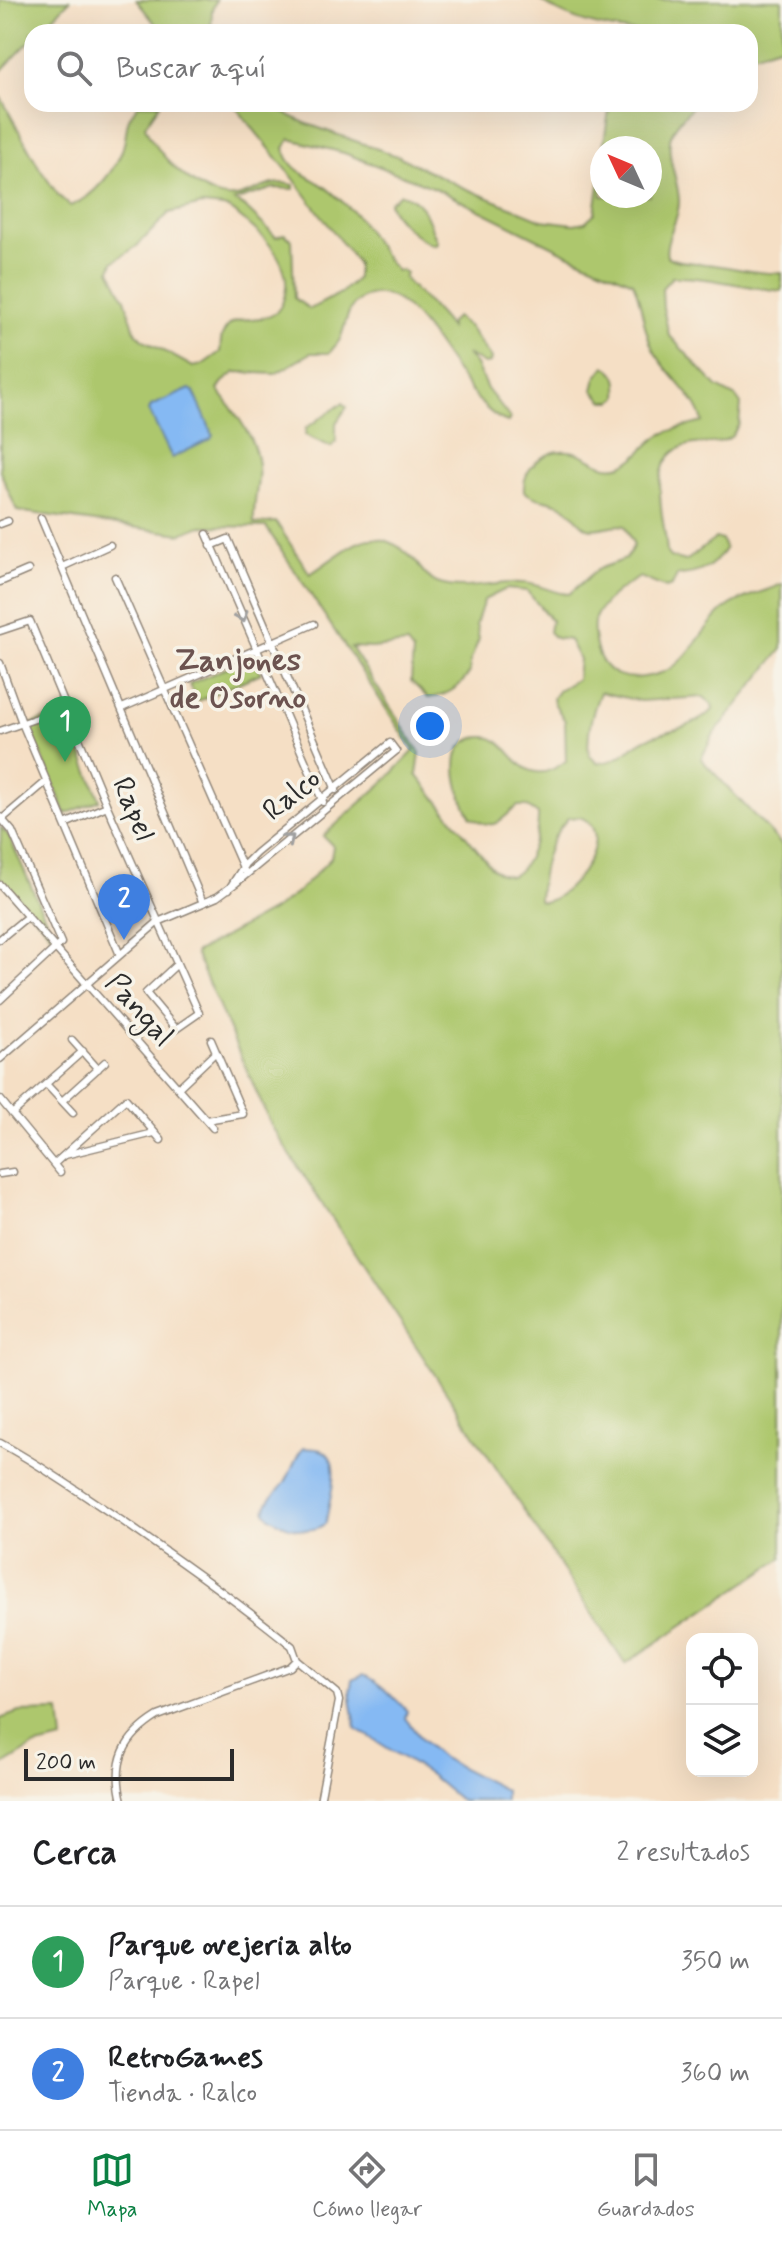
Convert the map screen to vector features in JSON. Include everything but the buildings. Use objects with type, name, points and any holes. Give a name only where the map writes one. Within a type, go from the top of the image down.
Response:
[{"type":"street","points":[[41,518],[203,903]]},
{"type":"street","points":[[0,524],[8,521]]},
{"type":"street","points":[[207,534],[327,808]]},
{"type":"street","points":[[211,546],[228,539],[341,797]]},
{"type":"street","points":[[62,567],[110,545]]},
{"type":"street","points":[[0,582],[28,570]]},
{"type":"street","points":[[115,577],[247,874]]},
{"type":"street","name":"Rapel","points":[[0,631],[30,621],[107,806],[199,1013],[176,1029],[146,993],[176,965]]},
{"type":"street","points":[[122,708],[314,624]]},
{"type":"street","points":[[0,663],[3,679],[120,955]]},
{"type":"street","points":[[267,676],[283,669]]},
{"type":"street","points":[[0,731],[66,708]]},
{"type":"street","name":"Ralco","points":[[0,1059],[158,922],[229,889],[396,751],[390,743],[242,867],[229,889]]},
{"type":"street","points":[[0,1000],[61,943],[12,831],[1,819],[47,781]]},
{"type":"street","points":[[65,824],[107,806]]},
{"type":"street","name":"Pangal","points":[[0,885],[213,1128]]},
{"type":"street","points":[[0,939],[28,916]]},
{"type":"street","points":[[72,1040],[98,1069]]},
{"type":"street","points":[[206,1120],[243,1114],[211,1040]]},
{"type":"street","points":[[12,1114],[83,1051]]},
{"type":"street","points":[[178,1088],[216,1052]]},
{"type":"street","points":[[62,1101],[105,1062]]},
{"type":"street","points":[[46,1084],[73,1113]]},
{"type":"street","points":[[0,1099],[60,1172]]},
{"type":"street","points":[[54,1164],[126,1099],[161,1140]]},
{"type":"street","points":[[64,1155],[154,1133]]},
{"type":"street","points":[[0,1174],[13,1172]]},
{"type":"street","points":[[0,1443],[38,1464],[243,1605],[292,1646],[297,1660],[330,1685],[339,1701],[320,1801]]},
{"type":"street","points":[[122,1801],[118,1764],[124,1747],[143,1725],[158,1716],[290,1667],[297,1660]]},
{"type":"green space","points":[[0,0],[70,0],[47,24],[24,24],[24,47],[0,72]]},
{"type":"green space","points":[[136,0],[216,0],[211,24],[156,24]]},
{"type":"green space","points":[[539,0],[782,0],[782,45],[758,52],[758,24],[592,24],[563,14]]},
{"type":"green space","points":[[0,96],[40,169],[70,206],[96,189],[110,172],[121,153],[134,112],[155,112],[145,126],[159,151],[184,176],[213,193],[227,197],[240,196],[273,184],[294,185],[294,189],[274,188],[234,201],[244,206],[276,237],[284,234],[292,240],[294,298],[310,309],[341,293],[357,278],[357,263],[240,112],[282,112],[400,157],[542,220],[574,224],[585,222],[595,213],[596,208],[662,208],[662,136],[605,136],[609,112],[688,112],[676,125],[670,140],[679,202],[667,244],[667,257],[753,272],[782,273],[782,291],[686,277],[672,277],[662,288],[669,335],[717,387],[736,397],[741,404],[739,424],[732,436],[717,442],[689,445],[675,452],[666,462],[660,492],[667,553],[670,557],[686,561],[716,538],[722,540],[725,549],[705,569],[677,575],[672,586],[666,588],[640,577],[614,594],[603,606],[595,618],[594,630],[599,654],[611,671],[628,677],[649,676],[661,673],[680,661],[726,608],[782,584],[782,649],[712,737],[701,759],[782,845],[782,1558],[625,1664],[272,1127],[195,953],[275,909],[300,890],[331,858],[333,846],[323,836],[414,751],[266,527],[201,526],[181,534],[17,511],[0,471]],"holes":[[[290,139],[344,153],[435,188],[570,255],[633,282],[653,349],[694,402],[703,422],[661,435],[622,465],[607,466],[576,452],[560,451],[544,456],[531,467],[524,491],[565,507],[588,528],[625,526],[634,545],[626,559],[598,569],[569,594],[528,583],[447,586],[429,578],[411,557],[384,540],[360,542],[310,574],[276,522],[254,524],[258,480],[256,455],[247,432],[218,390],[236,372],[275,374],[311,353],[329,353],[339,341],[349,313],[359,300],[379,294],[398,301],[417,318],[471,392],[489,411],[508,422],[510,418],[487,389],[467,354],[484,364],[490,363],[491,359],[469,327],[456,317],[450,322],[450,328],[404,278],[406,273],[397,271],[353,212],[328,189],[296,168],[284,148]],[[202,205],[229,209],[269,244],[282,265],[286,288],[283,301],[271,316],[236,321],[222,336],[220,352],[202,365],[193,367],[142,339],[135,331],[125,299],[110,270],[113,262],[137,246],[169,213]],[[506,589],[527,591],[551,620],[549,632],[555,638],[569,640],[579,659],[577,679],[559,690],[553,698],[565,721],[566,761],[545,772],[529,770],[500,743],[486,737],[472,739],[462,745],[457,755],[457,781],[471,817],[486,824],[497,823],[518,806],[526,806],[538,814],[532,849],[523,865],[511,876],[492,868],[417,775],[420,753],[351,647],[407,644],[413,652],[411,681],[428,698],[446,693],[457,687],[470,672],[470,662],[479,639],[476,624],[484,600]],[[600,692],[640,701],[704,697],[713,710],[690,724],[648,738],[613,760],[597,763],[589,755],[588,739]],[[580,817],[591,825],[595,837],[593,851],[586,866],[565,891],[542,902],[539,900],[541,878],[550,846],[568,818]]]},
{"type":"green space","points":[[401,194],[421,206],[436,245],[416,234],[395,215],[389,202]]},
{"type":"green space","points":[[605,366],[617,379],[618,397],[613,401],[604,401],[593,390],[596,378]]},
{"type":"green space","points":[[343,403],[347,407],[336,423],[336,442],[331,447],[305,435],[306,428]]},
{"type":"green space","points":[[251,657],[261,673],[198,701],[189,684]]},
{"type":"green space","points":[[65,712],[100,800],[66,814],[29,725]]},
{"type":"green space","points":[[1,827],[9,836],[54,938],[0,877]]},
{"type":"green space","points":[[60,1711],[63,1740],[33,1747],[0,1767],[0,1719],[19,1712]]},
{"type":"water","points":[[190,389],[213,435],[211,439],[172,458],[149,411],[151,406]]},
{"type":"water","points":[[304,1448],[321,1450],[329,1456],[333,1484],[326,1523],[303,1530],[286,1526],[265,1512],[267,1503],[284,1484]]},
{"type":"water","points":[[363,1675],[402,1705],[407,1711],[405,1718],[422,1740],[442,1758],[505,1790],[505,1801],[461,1801],[430,1775],[356,1728],[350,1692],[352,1680]]},
{"type":"place","name":"Parque ovejeria alto","points":[[65,762]]},
{"type":"place","name":"RetroGames","points":[[124,940]]},
{"type":"district","name":"Zanjones de Osorno","points":[[238,680]]}]
